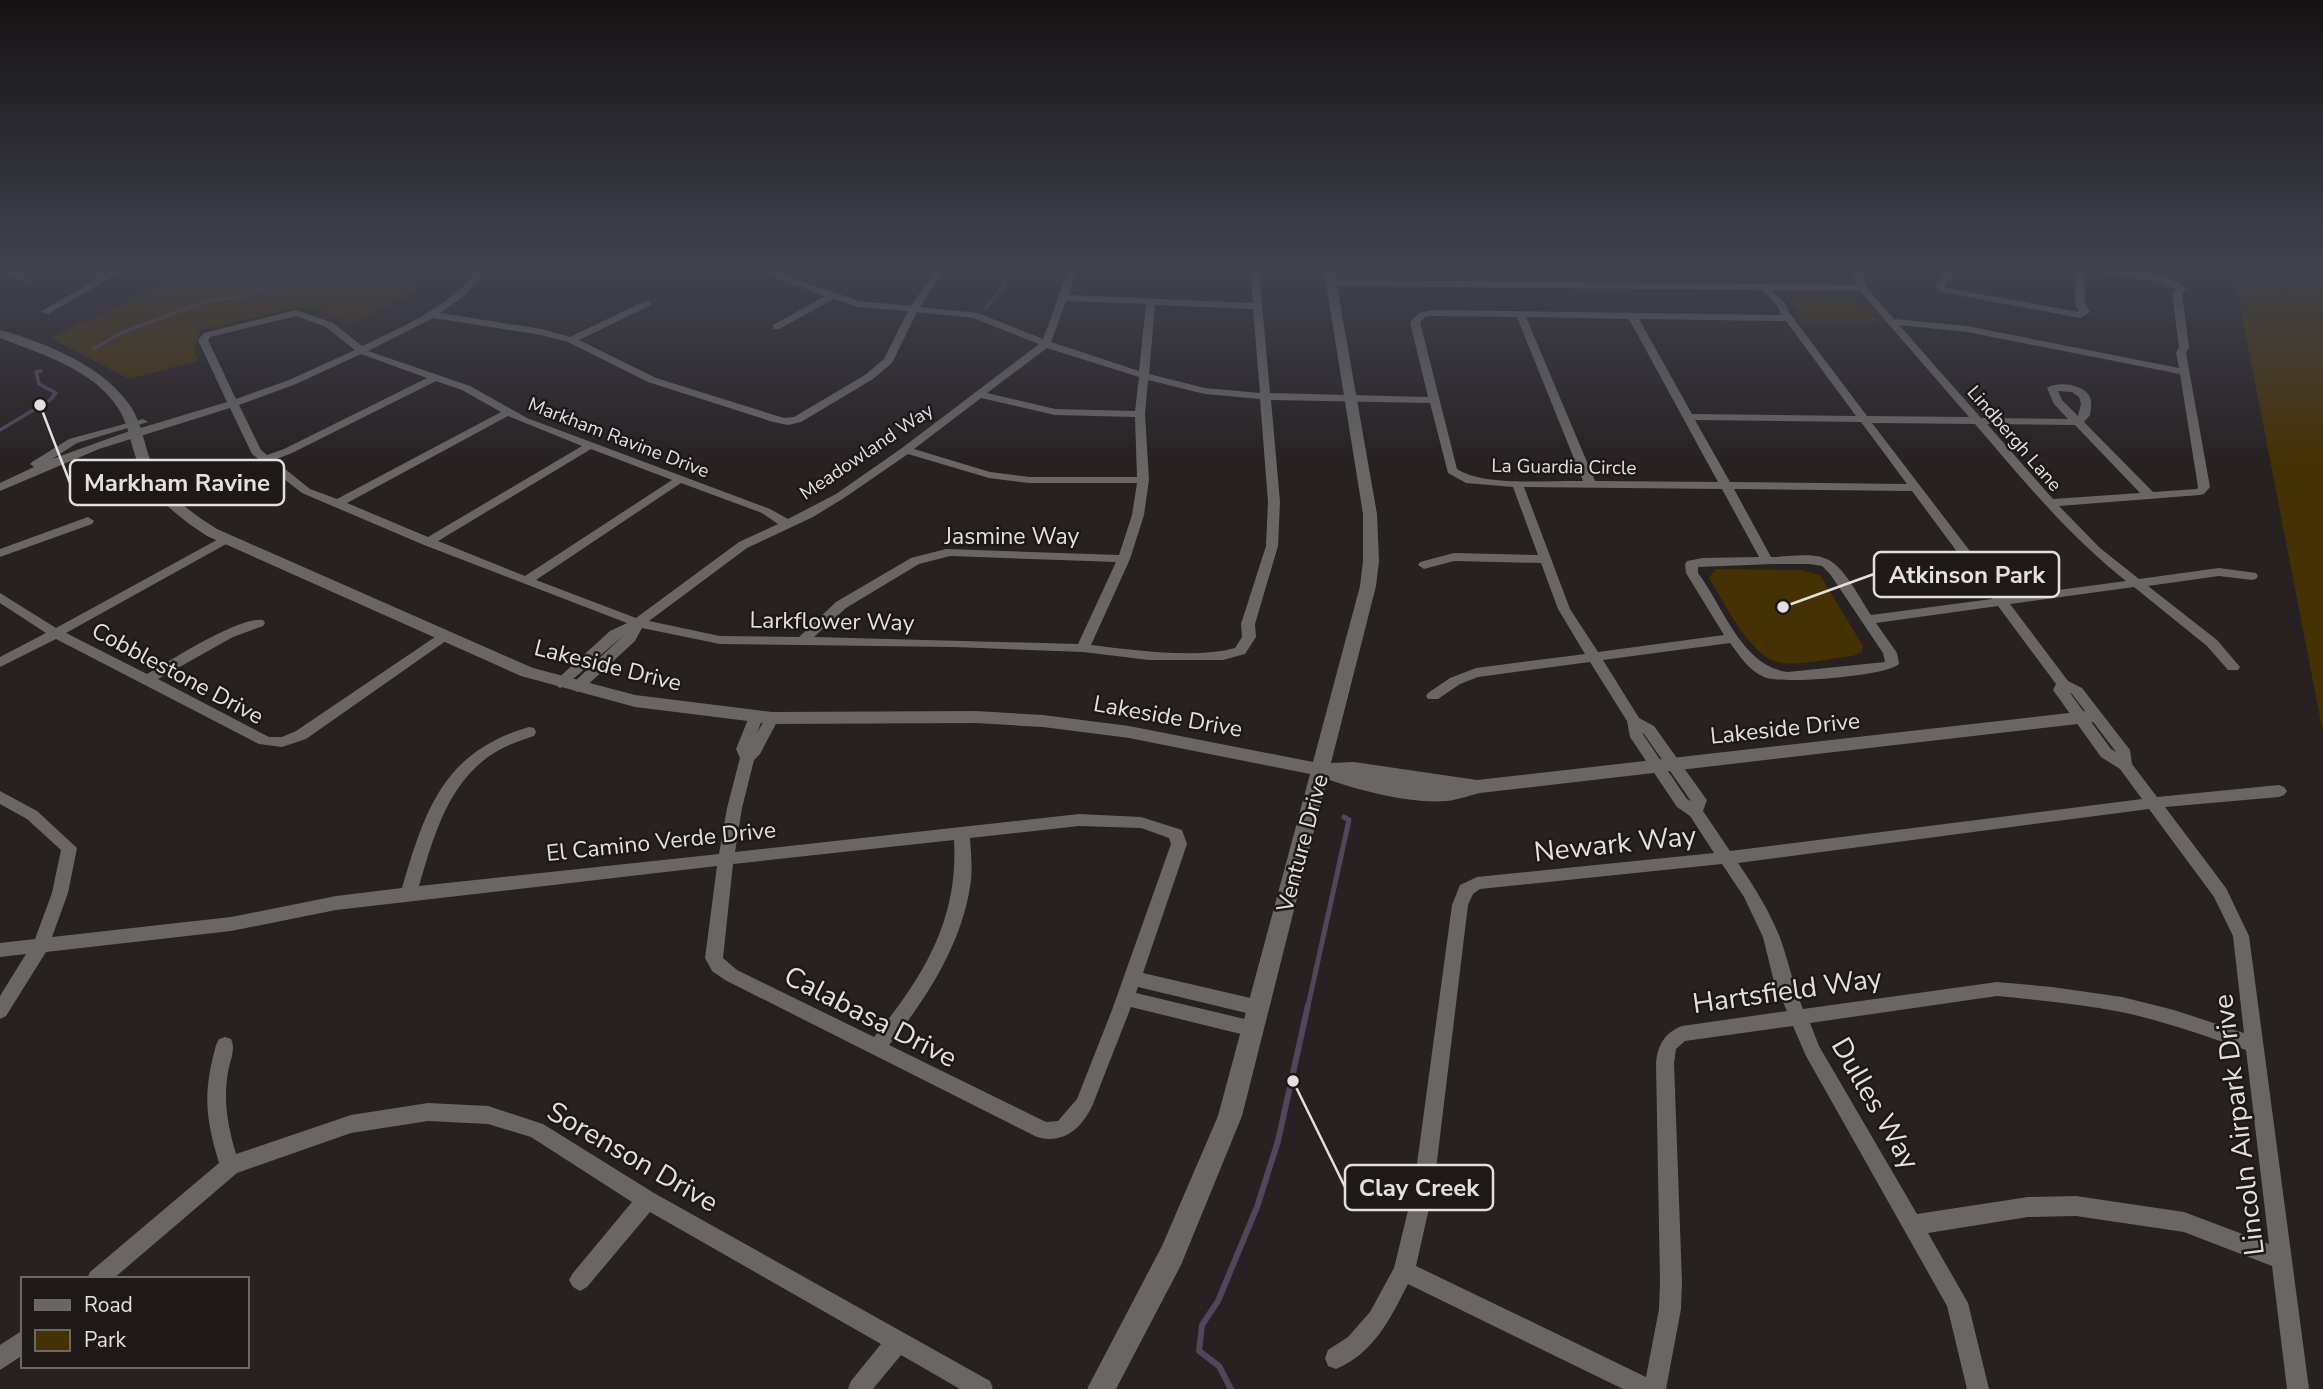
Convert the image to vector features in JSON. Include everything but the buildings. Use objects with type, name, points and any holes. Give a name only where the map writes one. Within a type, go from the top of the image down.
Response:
[{"type":"street","name":"Lakeside Drive","points":[[5,336],[89,373],[121,402],[134,429],[146,466],[160,491],[191,519],[224,540],[527,673],[663,706],[764,718],[976,717],[1043,721],[1129,732],[1322,770],[1352,781],[1416,792],[1447,794],[1480,786],[2088,718]]},
{"type":"street","name":"Larkflower Way","points":[[206,336],[203,340],[256,452],[306,491],[526,581],[638,623],[720,640],[954,643],[1083,648],[1177,656],[1223,656],[1240,651],[1250,638],[1248,624],[1272,546],[1274,502],[1260,336]]},
{"type":"street","name":"Larkflower Way","points":[[345,336],[360,350]]},
{"type":"street","points":[[0,488],[31,471],[134,429],[231,403],[295,381],[390,336]]},
{"type":"street","points":[[556,336],[571,340],[652,380],[765,415],[777,422],[797,420],[881,369],[895,352],[902,336]]},
{"type":"street","points":[[571,340],[580,336]]},
{"type":"street","points":[[1026,336],[1145,376],[1205,391],[1265,396],[1435,398]]},
{"type":"street","points":[[1046,344],[1049,336]]},
{"type":"street","points":[[1083,648],[1124,559],[1138,515],[1143,480],[1140,414],[1148,336]]},
{"type":"street","name":"Venture Drive","points":[[1101,1389],[1171,1261],[1230,1116],[1368,586],[1371,561],[1370,514],[1340,336]]},
{"type":"street","name":"La Guardia Circle","points":[[1419,336],[1452,471],[1474,482],[1914,488]]},
{"type":"street","points":[[1529,336],[1590,483]]},
{"type":"street","points":[[1643,336],[1768,562]]},
{"type":"street","name":"Lincoln Airpark Drive","points":[[1802,336],[2063,684],[2060,690],[2088,718],[2106,753],[2125,765],[2220,893],[2241,936],[2298,1389]]},
{"type":"street","name":"Lindbergh Lane","points":[[1903,336],[2049,503],[2096,551],[2212,643],[2233,667]]},
{"type":"street","points":[[1998,336],[2185,372]]},
{"type":"street","points":[[2049,503],[2200,492],[2204,487],[2181,353],[2184,347],[2183,336]]},
{"type":"street","name":"Meadowland Way","points":[[568,685],[630,638],[638,623],[743,545],[840,496],[981,395],[1046,344]]},
{"type":"street","name":"Markham Ravine Drive","points":[[360,350],[475,393],[508,412],[589,446],[766,511],[787,524]]},
{"type":"street","points":[[264,460],[288,451],[435,378]]},
{"type":"street","points":[[981,395],[1055,412],[1140,414]]},
{"type":"street","points":[[337,504],[508,412]]},
{"type":"street","points":[[1688,417],[2078,422],[2151,497]]},
{"type":"street","points":[[428,542],[589,446]]},
{"type":"street","points":[[906,450],[967,470],[1029,480],[1143,480]]},
{"type":"street","points":[[526,581],[680,480]]},
{"type":"street","name":"Dulles Way","points":[[1517,484],[1564,609],[1592,658],[1634,721],[1634,733],[1667,766],[1682,803],[1695,812],[1751,894],[1771,937],[1783,982],[1812,1050],[1957,1303],[1978,1389]]},
{"type":"street","points":[[0,553],[89,521]]},
{"type":"street","points":[[0,663],[224,540]]},
{"type":"street","name":"Jasmine Way","points":[[801,642],[841,605],[915,561],[950,552],[1124,559]]},
{"type":"street","points":[[1424,565],[1454,557],[1544,559]]},
{"type":"street","points":[[1810,560],[1826,563],[1835,572],[1866,620],[1890,653],[1892,664],[1880,668],[1788,677],[1771,675],[1755,666],[1733,638],[1692,573],[1691,564],[1810,560]]},
{"type":"street","points":[[1866,620],[2219,572],[2252,576]]},
{"type":"street","name":"Cobblestone Drive","points":[[0,597],[55,633],[253,733],[261,740],[279,743],[301,735],[443,638]]},
{"type":"street","points":[[146,680],[228,634],[258,623]]},
{"type":"street","points":[[1433,696],[1455,681],[1476,673],[1733,638]]},
{"type":"street","name":"Calabasa Drive","points":[[764,718],[755,750],[747,758],[724,858],[714,958],[718,966],[1049,1133],[1060,1130],[1072,1121],[1084,1104],[1125,999]]},
{"type":"street","points":[[409,894],[437,811],[450,785],[462,770],[487,749],[529,732]]},
{"type":"street","name":"Newark Way","points":[[1336,1358],[1356,1345],[1378,1320],[1396,1291],[1404,1271],[1424,1186],[1460,905],[1466,890],[1477,883],[1726,858],[2279,790]]},
{"type":"street","points":[[0,797],[32,815],[69,848],[60,893],[41,945],[0,1011]]},
{"type":"street","name":"El Camino Verde Drive","points":[[0,950],[244,922],[336,903],[409,894],[1079,820],[1149,824],[1176,834],[1179,844],[1125,999]]},
{"type":"street","points":[[876,1048],[914,999],[956,913],[962,888],[962,834]]},
{"type":"street","points":[[1132,978],[1256,1018]]},
{"type":"street","name":"Hartsfield Way","points":[[1656,1389],[1670,1309],[1666,1049],[1672,1039],[1682,1034],[1797,1016],[1997,989],[2122,1005],[2174,1018],[2256,1045]]},
{"type":"street","points":[[1125,999],[1256,1018]]},
{"type":"street","points":[[225,1045],[215,1082],[215,1114],[230,1166]]},
{"type":"street","name":"Sorenson Drive","points":[[99,1277],[230,1166],[351,1124],[428,1112],[488,1115],[536,1130],[647,1200],[982,1389]]},
{"type":"street","points":[[580,1280],[647,1200]]},
{"type":"street","points":[[1913,1225],[2028,1207],[2076,1206],[2184,1222],[2282,1259]]},
{"type":"street","points":[[1404,1271],[1647,1389]]},
{"type":"street","points":[[859,1389],[898,1341]]},
{"type":"street","points":[[0,1359],[21,1343]]},
{"type":"green space","points":[[55,336],[198,336],[194,349],[198,361],[129,379],[50,338]]},
{"type":"green space","points":[[2246,336],[2323,336],[2323,733]]},
{"type":"green space","points":[[1715,569],[1801,570],[1820,575],[1863,646],[1862,652],[1815,662],[1785,663],[1766,657],[1756,649],[1729,613],[1709,578]]},
{"type":"waterway","points":[[94,349],[116,336]]},
{"type":"waterway","points":[[0,430],[50,400],[56,393],[39,384],[36,372],[41,371]]},
{"type":"waterway","points":[[1308,1006],[1349,820],[1344,817]]},
{"type":"waterway","points":[[1231,1389],[1219,1366],[1199,1351],[1202,1325],[1218,1301],[1257,1207],[1278,1141],[1308,1005]]},
{"type":"place","name":"Markham Ravine","points":[[40,405]]},
{"type":"place","name":"Atkinson Park","points":[[1783,607]]},
{"type":"place","name":"Clay Creek","points":[[1293,1081]]}]
